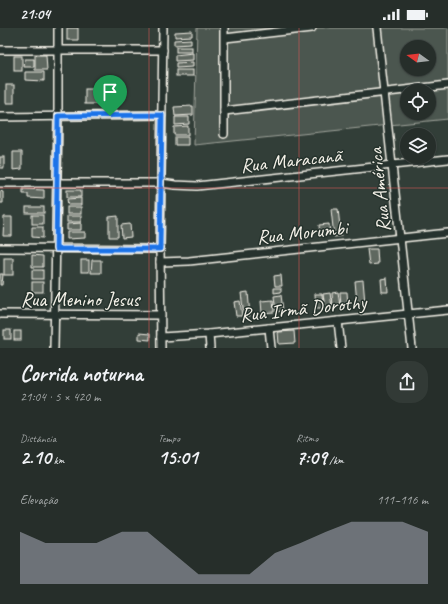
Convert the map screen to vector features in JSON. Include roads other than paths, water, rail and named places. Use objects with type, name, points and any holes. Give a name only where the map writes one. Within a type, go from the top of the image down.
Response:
[{"type":"street","points":[[54,348],[58,28]]},
{"type":"street","points":[[161,348],[160,249],[163,28]]},
{"type":"street","points":[[224,28],[224,134]]},
{"type":"street","points":[[225,38],[312,28]]},
{"type":"street","name":"Rua América","points":[[377,28],[407,314],[412,348]]},
{"type":"street","points":[[0,50],[163,50]]},
{"type":"street","points":[[224,111],[448,85]]},
{"type":"street","points":[[0,117],[162,115]]},
{"type":"street","name":"Rua Maracanã","points":[[0,183],[161,183],[197,186],[448,159]]},
{"type":"street","name":"Rua Morumbi","points":[[160,262],[189,262],[448,232]]},
{"type":"street","points":[[0,248],[160,249]]},
{"type":"street","name":"Rua Irmã Dorothy","points":[[161,337],[210,334],[448,310]]},
{"type":"street","name":"Rua Menino Jesus","points":[[0,314],[161,315]]},
{"type":"street","points":[[338,321],[341,348]]},
{"type":"street","points":[[269,328],[271,348]]},
{"type":"street","points":[[210,334],[210,348]]}]
